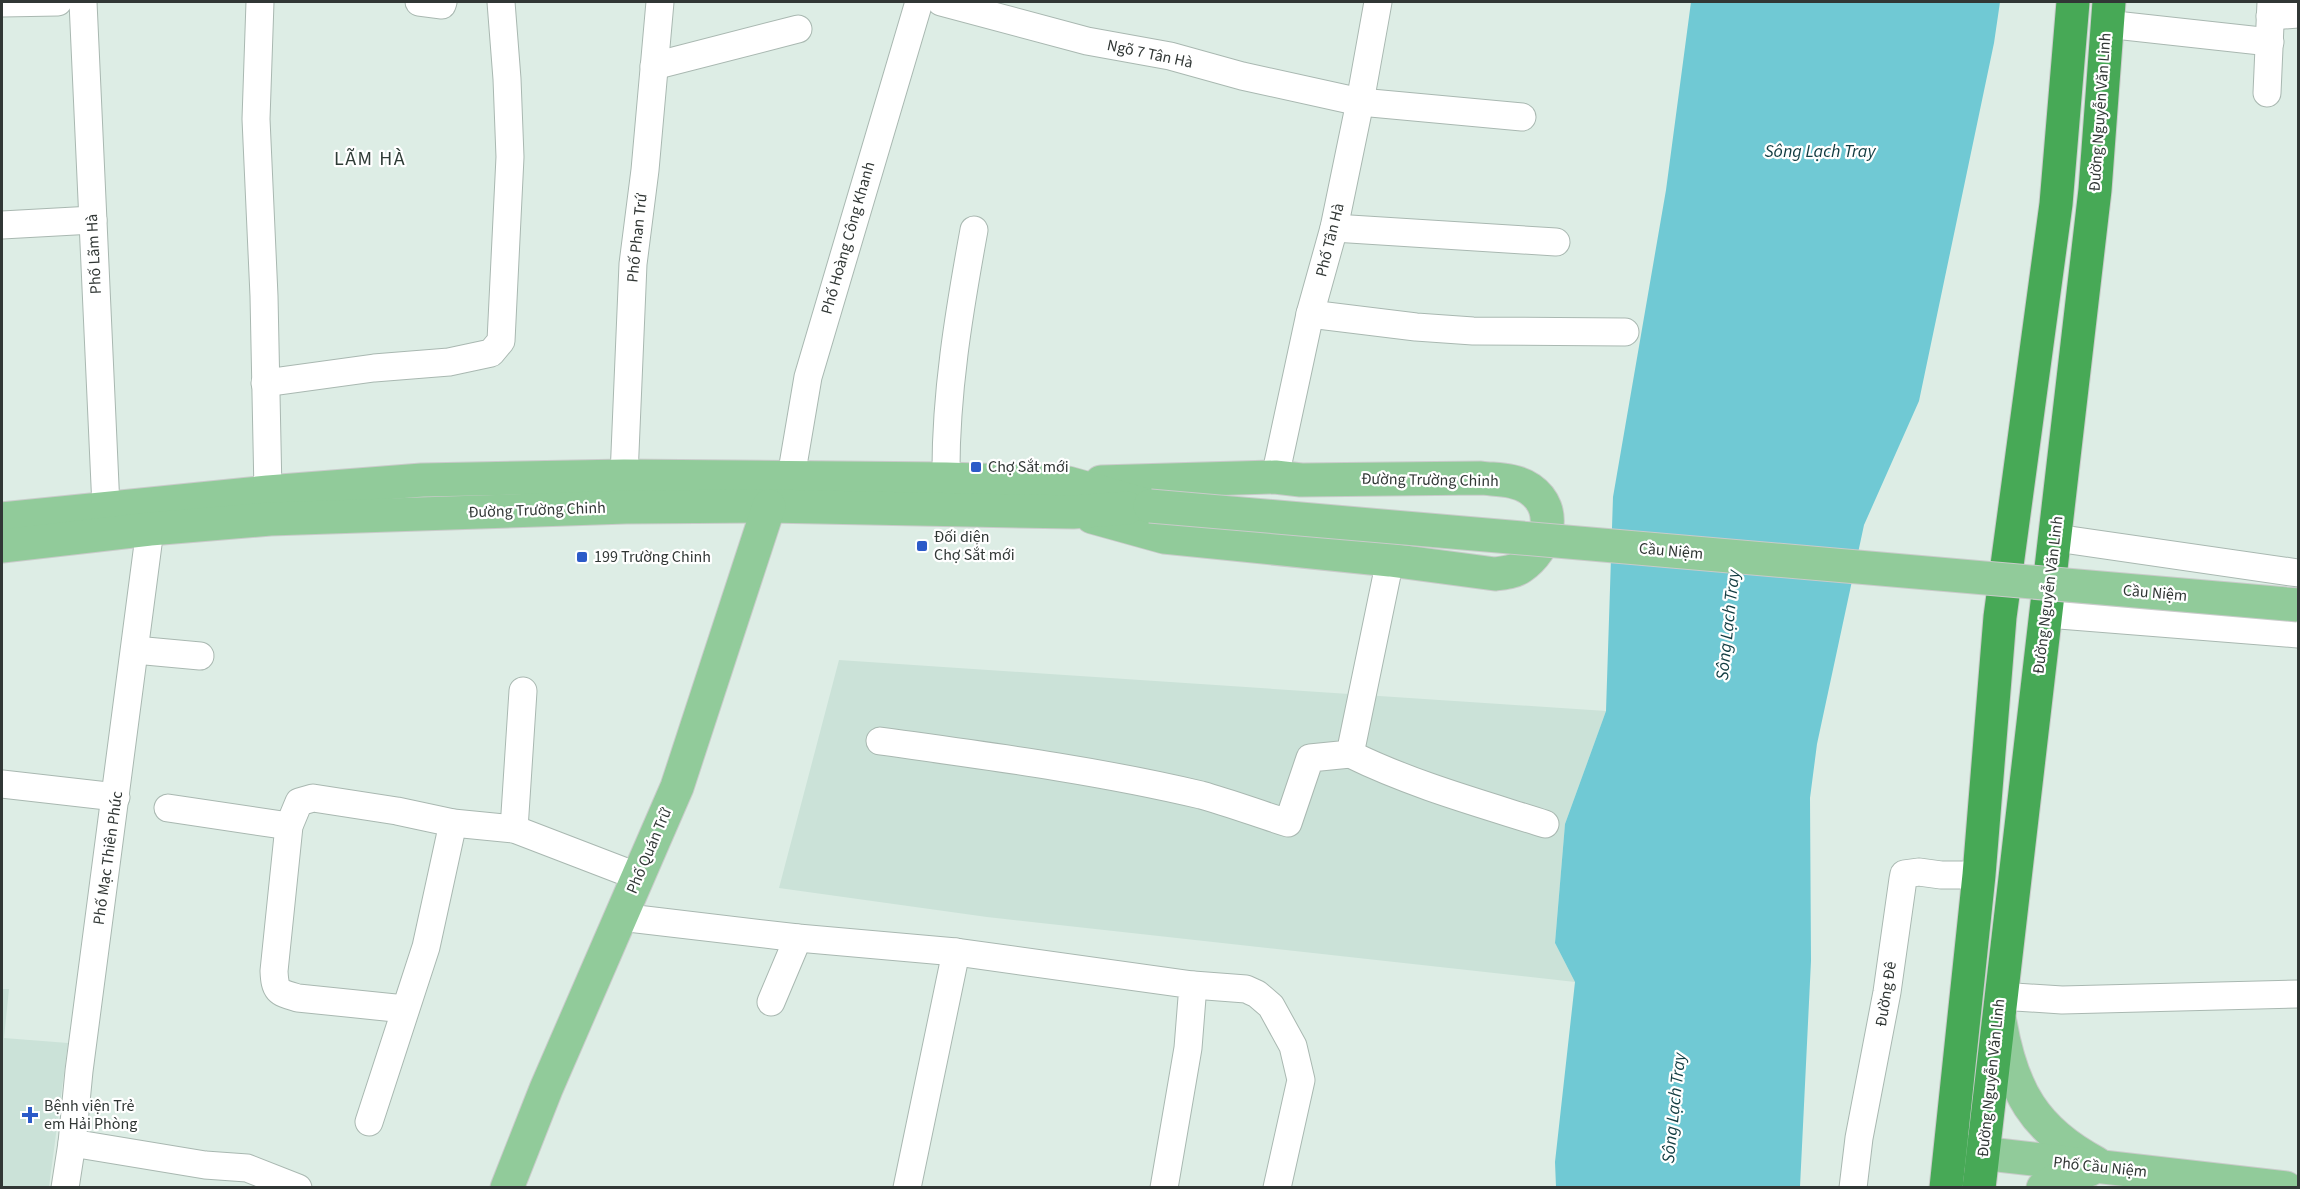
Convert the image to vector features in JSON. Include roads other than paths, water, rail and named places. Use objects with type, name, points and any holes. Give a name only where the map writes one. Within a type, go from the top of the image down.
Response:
[{"type":"highway","name":"Đường Nguyễn Văn Linh","points":[[1979,1188],[1967,1151],[1978,876],[2000,617],[2056,204],[2073,2]]},
{"type":"highway","name":"Đường Nguyễn Văn Linh","points":[[1946,1188],[1967,1151],[1999,1004],[2047,614],[2095,190],[2108,13]]},
{"type":"main road","name":"Đường Trường Chinh","points":[[2,519],[106,507],[422,480],[624,476],[946,479],[1070,498],[1150,506]]},
{"type":"main road","name":"Đường Trường Chinh","points":[[2,546],[150,529],[318,518],[626,507],[769,506],[1070,498],[1275,477],[1301,480],[1481,478],[1511,481],[1531,489],[1538,496],[1546,513],[1547,535],[1521,567],[1508,573],[1495,574],[1390,560],[1164,537],[1070,498]]},
{"type":"main road","name":"Phố Quán Trữ","points":[[507,1188],[546,1089],[677,787],[769,506]]},
{"type":"main road","name":"Cầu Niệm","points":[[1150,506],[2298,605]]},
{"type":"main road","points":[[1999,1004],[2006,1054],[2017,1084],[2030,1109],[2048,1130],[2070,1149],[2103,1167]]},
{"type":"main road","name":"Phố Cầu Niệm","points":[[1967,1151],[2265,1186]]},
{"type":"main road","points":[[2043,1188],[2063,1176],[2103,1167]]},
{"type":"street","points":[[2,3],[58,2]]},
{"type":"street","name":"Phố Lãm Hà","points":[[83,2],[106,507]]},
{"type":"street","points":[[260,2],[256,119],[264,296],[268,492]]},
{"type":"street","points":[[419,2],[442,5],[443,2]]},
{"type":"street","points":[[265,383],[374,368],[449,362],[491,352],[501,341],[510,157],[501,2]]},
{"type":"street","name":"Phố Phan Trứ","points":[[624,476],[633,264],[645,170],[660,2]]},
{"type":"street","name":"Phố Hoàng Công Khanh","points":[[791,477],[808,377],[919,2]]},
{"type":"street","name":"Ngõ 7 Tân Hà","points":[[941,2],[1087,41],[1170,56],[1242,76],[1360,102],[1522,117]]},
{"type":"street","name":"Phố Tân Hà","points":[[1275,477],[1310,314],[1334,228],[1378,2]]},
{"type":"street","points":[[2108,13],[2270,20],[2298,14]]},
{"type":"street","points":[[2267,93],[2270,20]]},
{"type":"street","points":[[654,66],[798,29]]},
{"type":"street","points":[[2,225],[93,220]]},
{"type":"street","points":[[1334,228],[1556,242]]},
{"type":"street","points":[[946,479],[946,434],[952,378],[974,230]]},
{"type":"street","points":[[1310,314],[1473,331],[1625,332]]},
{"type":"street","name":"Phố Mạc Thiên Phúc","points":[[65,1188],[150,529]]},
{"type":"street","points":[[2055,538],[2298,573]]},
{"type":"street","points":[[1350,754],[1390,560]]},
{"type":"street","points":[[2047,614],[2298,634]]},
{"type":"street","points":[[135,650],[200,656]]},
{"type":"street","points":[[514,830],[523,691]]},
{"type":"street","points":[[880,741],[1058,767],[1143,783],[1203,796],[1288,823],[1310,758],[1350,754],[1429,788],[1545,824]]},
{"type":"street","points":[[2,784],[116,797]]},
{"type":"street","points":[[405,1009],[298,998],[280,993],[275,986],[274,971],[288,826],[299,802],[313,798],[397,811],[453,823],[514,830],[639,877]]},
{"type":"street","points":[[168,808],[288,826]]},
{"type":"street","points":[[369,1122],[426,946],[453,823]]},
{"type":"street","name":"Đường Đê","points":[[1853,1188],[1859,1138],[1887,992],[1905,874],[1909,872],[1978,876]]},
{"type":"street","points":[[620,917],[798,938],[956,952],[1193,985],[1246,989],[1257,994],[1271,1006],[1293,1046],[1300,1080],[1277,1188]]},
{"type":"street","points":[[771,1002],[798,938]]},
{"type":"street","points":[[907,1188],[956,952]]},
{"type":"street","points":[[1164,1188],[1188,1048],[1193,985]]},
{"type":"street","points":[[1999,1004],[2062,1000],[2298,994]]},
{"type":"street","points":[[72,1143],[205,1165],[247,1168],[298,1188]]},
{"type":"water","name":"Sông Lạch Tray","points":[[1691,2],[2000,2],[1994,43],[1919,401],[1864,525],[1817,744],[1810,798],[1811,961],[1800,1187],[1556,1187],[1555,1162],[1575,982],[1555,943],[1565,824],[1606,711],[1613,497],[1666,190]]},
{"type":"place","name":"Chợ Sắt mới","points":[[976,467]]},
{"type":"place","name":"Đối diện Chợ Sắt mới","points":[[922,546]]},
{"type":"place","name":"199 Trường Chinh","points":[[582,557]]},
{"type":"place","name":"Bệnh viện Trẻ em Hải Phòng","points":[[30,1115]]},
{"type":"district","name":"LÃM HÀ","points":[[370,159]]}]
